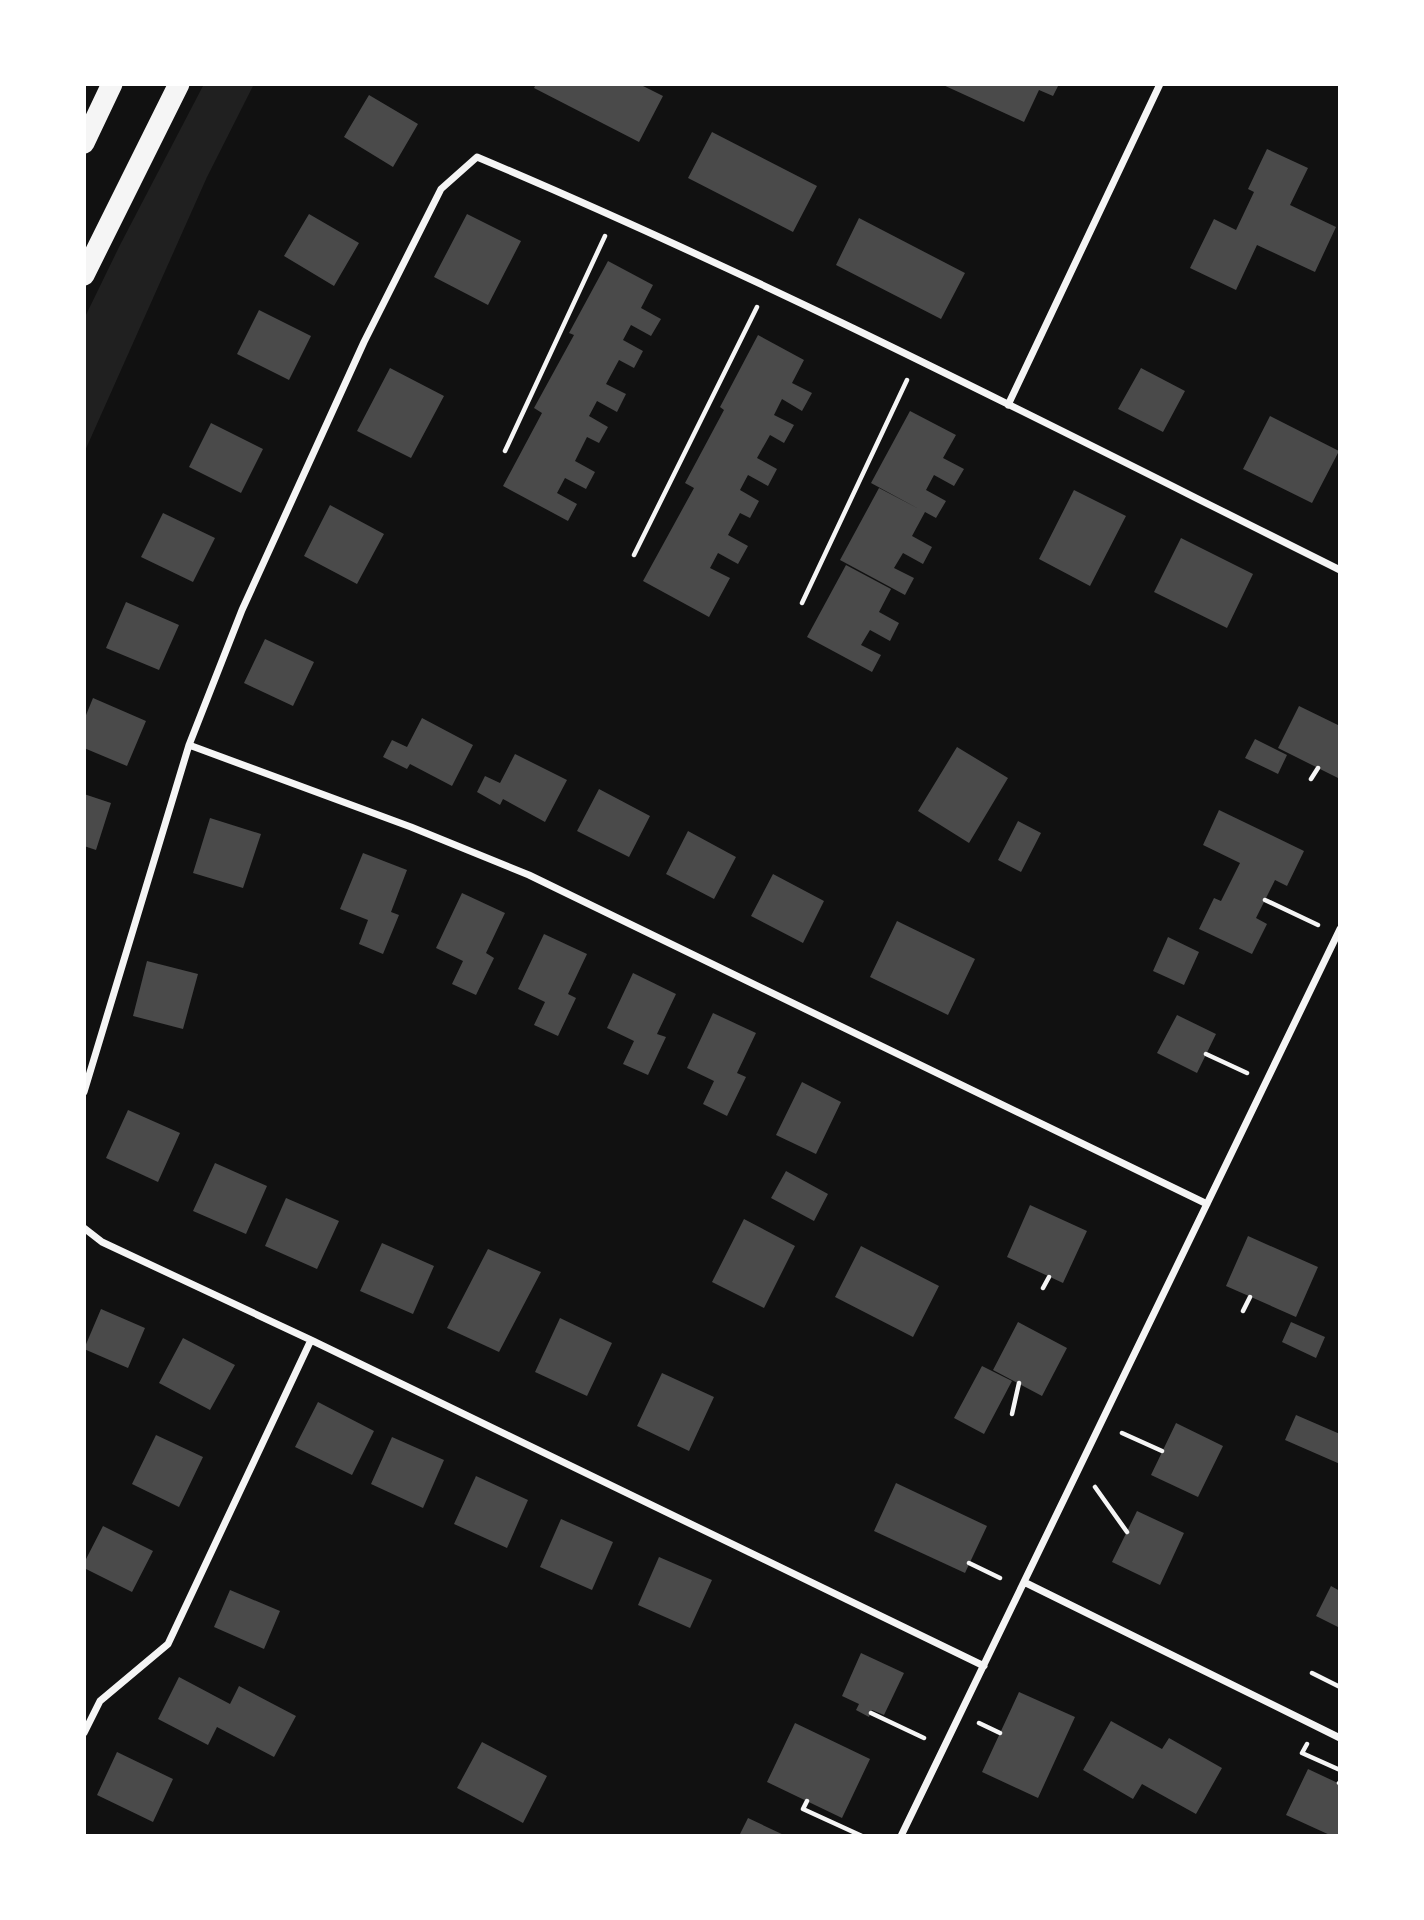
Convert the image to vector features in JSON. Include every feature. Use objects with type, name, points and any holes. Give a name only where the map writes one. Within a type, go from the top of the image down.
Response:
[{"type":"highway","points":[[84,143],[112,84]]},
{"type":"highway","points":[[84,275],[179,84]]},
{"type":"street","points":[[1007,405],[1160,84]]},
{"type":"street","points":[[84,1092],[189,745],[242,610],[364,342],[441,189],[477,158],[614,215],[766,287],[1340,570]]},
{"type":"street","points":[[189,745],[411,827],[529,875],[1207,1204]]},
{"type":"street","points":[[901,1836],[1340,929]]},
{"type":"street","points":[[84,1228],[102,1242],[311,1340],[984,1666]]},
{"type":"street","points":[[84,1733],[100,1702],[167,1644],[311,1340]]},
{"type":"street","points":[[1023,1585],[1340,1738]]},
{"type":"path","points":[[505,451],[614,215]]},
{"type":"path","points":[[634,555],[766,287]]},
{"type":"path","points":[[802,603],[917,360]]},
{"type":"path","points":[[1311,779],[1318,768]]},
{"type":"path","points":[[1265,900],[1300,916]]},
{"type":"path","points":[[1206,1054],[1266,1082]]},
{"type":"path","points":[[1043,1288],[1049,1277]]},
{"type":"path","points":[[1243,1311],[1250,1297]]},
{"type":"path","points":[[1012,1414],[1019,1383]]},
{"type":"path","points":[[1101,1423],[1162,1451]]},
{"type":"path","points":[[1080,1466],[1127,1532]]},
{"type":"path","points":[[970,1563],[1023,1585]]},
{"type":"path","points":[[1312,1673],[1340,1687]]},
{"type":"path","points":[[871,1713],[944,1748]]},
{"type":"path","points":[[807,1801],[803,1809],[862,1836]]},
{"type":"shaded area","points":[[204,84],[254,84],[207,177],[84,453],[84,319]]},
{"type":"building","points":[[536,84],[639,84],[663,96],[639,142],[534,88]]},
{"type":"building","points":[[941,84],[1059,84],[1053,96],[1039,90],[1024,122]]},
{"type":"building","points":[[369,95],[418,124],[393,167],[344,137]]},
{"type":"building","points":[[712,132],[817,186],[793,232],[688,178]]},
{"type":"building","points":[[1267,149],[1308,168],[1290,205],[1336,227],[1315,272],[1257,245],[1236,290],[1190,268],[1214,219],[1236,230],[1254,192],[1248,189]]},
{"type":"building","points":[[309,214],[359,243],[334,286],[284,256]]},
{"type":"building","points":[[467,214],[521,241],[488,305],[434,277]]},
{"type":"building","points":[[859,218],[965,273],[941,319],[836,265]]},
{"type":"building","points":[[608,261],[653,285],[641,308],[661,319],[651,336],[631,325],[623,340],[643,351],[634,368],[619,360],[606,384],[626,394],[617,412],[597,401],[589,416],[608,427],[599,443],[587,437],[575,461],[595,472],[586,489],[565,478],[557,493],[577,504],[568,521],[503,486],[542,413],[534,408],[574,335],[569,333]]},
{"type":"building","points":[[259,310],[311,336],[289,380],[237,354]]},
{"type":"building","points":[[758,335],[804,360],[792,383],[812,393],[802,411],[782,399],[774,415],[794,425],[784,443],[770,435],[757,458],[777,469],[768,486],[748,475],[740,490],[759,501],[750,518],[740,513],[728,535],[748,546],[738,564],[718,553],[710,568],[730,578],[709,617],[643,581],[694,488],[685,483],[724,410],[720,407]]},
{"type":"building","points":[[390,368],[444,396],[411,458],[357,431]]},
{"type":"building","points":[[1141,368],[1185,391],[1163,432],[1118,409]]},
{"type":"building","points":[[910,411],[956,435],[943,458],[964,469],[954,486],[934,475],[926,490],[946,501],[936,518],[925,512],[912,536],[932,547],[923,564],[903,553],[894,568],[914,578],[905,595],[840,560],[879,488],[919,509],[871,483]]},
{"type":"building","points":[[1270,416],[1339,451],[1312,503],[1243,469]]},
{"type":"building","points":[[211,423],[263,449],[241,493],[189,467]]},
{"type":"building","points":[[1074,490],[1126,516],[1090,586],[1039,559]]},
{"type":"building","points":[[330,505],[384,534],[357,584],[304,556]]},
{"type":"building","points":[[163,513],[215,538],[193,582],[141,557]]},
{"type":"building","points":[[1181,538],[1253,574],[1227,628],[1154,592]]},
{"type":"building","points":[[846,565],[891,589],[879,612],[899,623],[890,641],[870,630],[861,645],[881,655],[872,672],[807,637]]},
{"type":"building","points":[[126,602],[179,625],[159,670],[106,648]]},
{"type":"building","points":[[265,639],[314,662],[293,706],[244,683]]},
{"type":"building","points":[[93,698],[146,721],[127,766],[84,748],[84,720]]},
{"type":"building","points":[[1299,706],[1340,726],[1340,779],[1278,748]]},
{"type":"building","points":[[422,718],[473,745],[452,786],[410,764],[407,769],[383,757],[392,740],[407,747]]},
{"type":"building","points":[[1255,739],[1287,755],[1278,774],[1245,758]]},
{"type":"building","points":[[957,747],[1008,778],[969,843],[918,811]]},
{"type":"building","points":[[515,754],[567,780],[545,822],[503,799],[500,805],[477,792],[485,776],[500,783]]},
{"type":"building","points":[[599,789],[650,816],[629,857],[577,831]]},
{"type":"building","points":[[84,794],[111,803],[96,850],[84,846]]},
{"type":"building","points":[[1219,810],[1304,851],[1287,886],[1275,880],[1256,918],[1267,924],[1252,954],[1199,929],[1214,898],[1221,901],[1240,863],[1203,845]]},
{"type":"building","points":[[210,818],[261,834],[243,888],[193,873]]},
{"type":"building","points":[[1018,821],[1041,833],[1021,872],[998,860]]},
{"type":"building","points":[[688,831],[736,857],[714,899],[666,874]]},
{"type":"building","points":[[363,853],[407,870],[391,912],[399,915],[383,954],[359,944],[368,920],[340,909]]},
{"type":"building","points":[[773,874],[824,901],[803,943],[751,916]]},
{"type":"building","points":[[462,893],[505,913],[486,953],[494,958],[476,995],[452,984],[463,961],[436,948]]},
{"type":"building","points":[[897,921],[975,959],[948,1015],[870,977]]},
{"type":"building","points":[[544,934],[587,954],[568,994],[576,998],[558,1036],[534,1025],[545,1002],[518,989]]},
{"type":"building","points":[[1168,937],[1199,952],[1184,985],[1153,971]]},
{"type":"building","points":[[147,961],[198,974],[183,1029],[133,1016]]},
{"type":"building","points":[[633,973],[676,994],[657,1034],[666,1037],[648,1075],[623,1064],[634,1041],[607,1028]]},
{"type":"building","points":[[713,1013],[756,1033],[737,1073],[746,1077],[727,1116],[703,1104],[714,1081],[687,1068]]},
{"type":"building","points":[[1177,1015],[1216,1034],[1197,1073],[1157,1053]]},
{"type":"building","points":[[802,1082],[841,1102],[816,1154],[776,1135]]},
{"type":"building","points":[[128,1110],[180,1133],[158,1182],[106,1158]]},
{"type":"building","points":[[215,1163],[267,1186],[246,1234],[193,1211]]},
{"type":"building","points":[[786,1171],[828,1194],[814,1221],[771,1198]]},
{"type":"building","points":[[286,1198],[339,1221],[317,1269],[265,1246]]},
{"type":"building","points":[[1030,1205],[1087,1231],[1063,1283],[1007,1257]]},
{"type":"building","points":[[744,1219],[795,1246],[764,1308],[712,1282]]},
{"type":"building","points":[[1248,1236],[1318,1267],[1296,1317],[1226,1286]]},
{"type":"building","points":[[382,1243],[434,1266],[413,1314],[360,1291]]},
{"type":"building","points":[[861,1246],[939,1286],[913,1337],[835,1297]]},
{"type":"building","points":[[488,1249],[541,1272],[499,1352],[447,1328]]},
{"type":"building","points":[[101,1309],[145,1328],[128,1368],[84,1349]]},
{"type":"building","points":[[560,1318],[612,1343],[587,1396],[535,1372]]},
{"type":"building","points":[[1018,1322],[1067,1348],[1042,1396],[993,1370]]},
{"type":"building","points":[[1291,1322],[1325,1337],[1316,1358],[1282,1342]]},
{"type":"building","points":[[183,1338],[235,1365],[210,1410],[159,1383]]},
{"type":"building","points":[[982,1366],[1012,1381],[984,1434],[954,1418]]},
{"type":"building","points":[[662,1373],[714,1397],[689,1451],[637,1426]]},
{"type":"building","points":[[318,1402],[374,1431],[352,1475],[295,1447]]},
{"type":"building","points":[[1296,1415],[1340,1434],[1340,1464],[1285,1440]]},
{"type":"building","points":[[1176,1423],[1223,1446],[1198,1497],[1151,1475]]},
{"type":"building","points":[[156,1435],[203,1457],[179,1507],[132,1484]]},
{"type":"building","points":[[392,1437],[444,1460],[423,1508],[371,1484]]},
{"type":"building","points":[[476,1476],[528,1500],[507,1548],[454,1524]]},
{"type":"building","points":[[896,1483],[987,1526],[965,1573],[874,1531]]},
{"type":"building","points":[[1137,1511],[1184,1533],[1160,1585],[1112,1562]]},
{"type":"building","points":[[561,1519],[613,1542],[592,1590],[540,1567]]},
{"type":"building","points":[[103,1526],[153,1551],[132,1592],[84,1568]]},
{"type":"building","points":[[659,1557],[712,1580],[690,1628],[638,1605]]},
{"type":"building","points":[[1331,1586],[1340,1591],[1340,1628],[1316,1616]]},
{"type":"building","points":[[230,1590],[280,1611],[264,1649],[214,1627]]},
{"type":"building","points":[[861,1653],[904,1673],[884,1715],[872,1710],[869,1717],[856,1710],[859,1704],[842,1696]]},
{"type":"building","points":[[179,1677],[230,1704],[239,1686],[296,1716],[274,1757],[217,1727],[208,1745],[158,1719]]},
{"type":"building","points":[[1019,1692],[1075,1717],[1038,1798],[982,1772]]},
{"type":"building","points":[[1111,1721],[1162,1749],[1169,1738],[1222,1768],[1196,1814],[1142,1784],[1133,1799],[1083,1770]]},
{"type":"building","points":[[795,1723],[870,1759],[842,1818],[767,1782]]},
{"type":"building","points":[[482,1742],[547,1776],[523,1823],[457,1788]]},
{"type":"building","points":[[117,1752],[173,1779],[153,1822],[97,1795]]},
{"type":"building","points":[[1308,1769],[1340,1784],[1340,1836],[1332,1836],[1286,1815]]},
{"type":"building","points":[[748,1818],[786,1836],[739,1836]]}]
